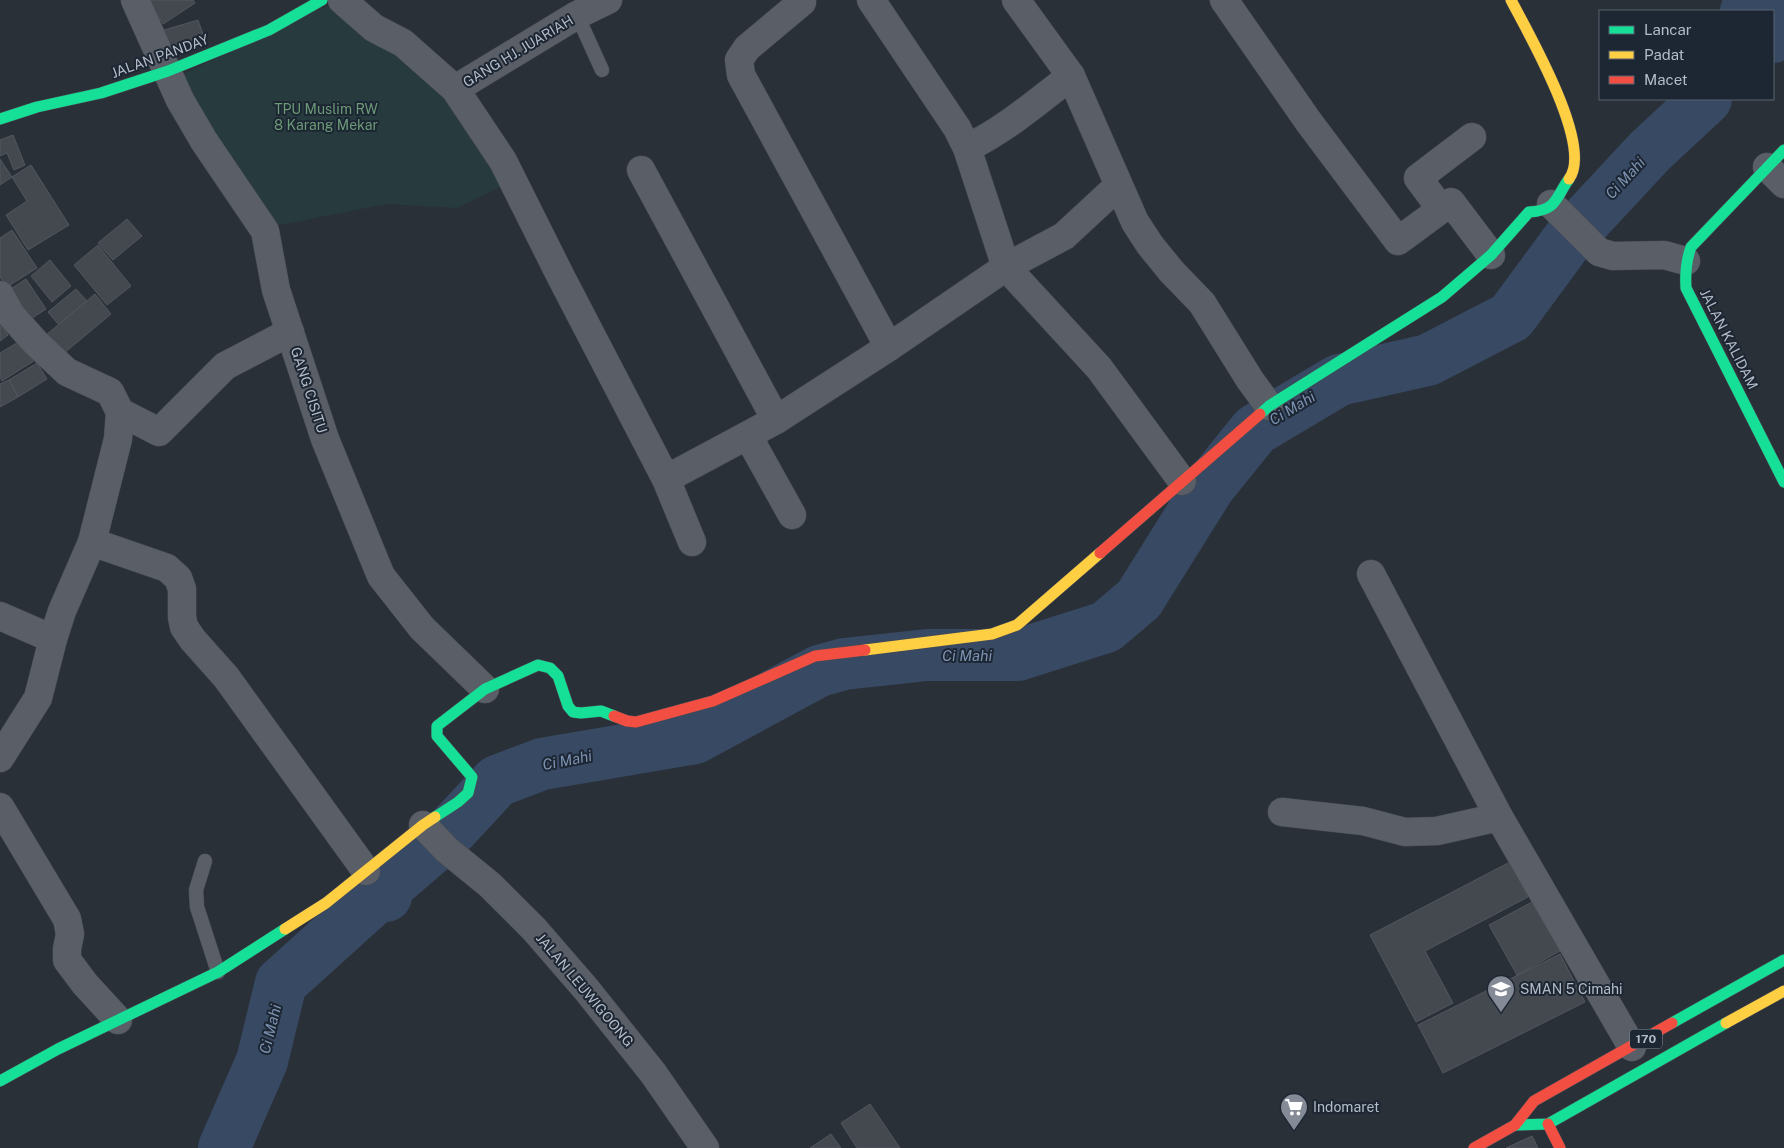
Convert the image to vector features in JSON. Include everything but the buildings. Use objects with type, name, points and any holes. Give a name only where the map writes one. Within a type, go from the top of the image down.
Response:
[{"type":"street","name":"GANG CISITU","points":[[135,0],[180,100],[204,141],[266,231],[276,290],[290,332],[326,439],[382,576],[422,628],[485,689]]},
{"type":"street","name":"JALAN PANDAY","points":[[0,119],[37,107],[101,92],[168,71],[270,30],[322,0]]},
{"type":"street","points":[[342,0],[374,28],[403,43],[455,89],[503,161],[666,478],[692,542]]},
{"type":"street","name":"GANG HJ. JUARIAH","points":[[455,89],[577,15],[608,0]]},
{"type":"street","points":[[871,0],[957,128],[967,148],[1006,267],[1100,368],[1182,481]]},
{"type":"street","points":[[1016,0],[1071,76],[1135,222],[1150,245],[1172,272],[1202,303],[1250,380],[1269,406]]},
{"type":"street","points":[[1224,0],[1308,121],[1398,240],[1451,202],[1491,255]]},
{"type":"street","points":[[0,1081],[58,1049],[218,972],[326,902],[366,871],[433,837],[458,802],[468,793],[472,777],[437,736],[437,726],[485,689],[538,665],[550,668],[558,676],[568,706],[573,712],[581,714],[601,711],[627,721],[636,722],[713,701],[816,656],[992,634],[1005,631],[1017,625],[1269,406],[1442,297],[1491,255],[1529,212],[1543,211],[1553,207],[1559,198],[1562,188],[1575,169],[1576,162],[1570,129],[1555,86],[1511,0]]},
{"type":"street","points":[[803,1],[747,48],[739,60],[741,75],[889,347]]},
{"type":"street","points":[[967,148],[1002,128],[1071,76]]},
{"type":"street","points":[[1441,209],[1418,178],[1472,137]]},
{"type":"street","name":"JALAN KALIDAM","points":[[1778,167],[1691,247],[1684,272],[1686,288],[1784,482]]},
{"type":"street","points":[[641,170],[776,420]]},
{"type":"street","points":[[666,478],[776,420],[889,347],[1006,267],[1064,236],[1118,186]]},
{"type":"street","points":[[1553,207],[1595,249],[1613,256],[1664,255],[1686,261]]},
{"type":"street","points":[[0,296],[11,315],[66,372],[159,432],[225,366],[290,332]]},
{"type":"street","points":[[0,758],[38,698],[62,611],[92,542],[118,439],[115,402]]},
{"type":"street","points":[[748,436],[792,515]]},
{"type":"street","points":[[92,542],[167,568],[178,578],[182,589],[184,627],[226,677],[366,871]]},
{"type":"street","points":[[1371,574],[1499,817],[1632,1047]]},
{"type":"street","points":[[0,616],[53,639]]},
{"type":"street","points":[[0,807],[67,919],[70,934],[67,960],[118,1020]]},
{"type":"street","points":[[1282,812],[1363,821],[1405,832],[1437,831],[1499,817]]},
{"type":"street","name":"JALAN LEUWIGOONG","points":[[433,837],[490,885],[534,929],[586,989],[653,1073],[705,1148]]},
{"type":"street","name":"170","points":[[1474,1148],[1515,1126],[1534,1101],[1783,963]]},
{"type":"street","name":"170","points":[[1515,1126],[1548,1124],[1784,991]]},
{"type":"street","points":[[1548,1124],[1560,1148]]},
{"type":"lane","points":[[577,15],[602,70]]},
{"type":"lane","points":[[205,861],[196,890],[197,907],[218,972]]},
{"type":"green space","name":"TPU Muslim RW 8 Karang Mekar","points":[[337,1],[451,92],[492,165],[500,187],[457,208],[387,204],[269,227],[175,78]]},
{"type":"waterway","points":[[1747,10],[1758,0]]},
{"type":"waterway","name":"Ci Mahi","points":[[1774,36],[1784,26]]},
{"type":"waterway","name":"Ci Mahi","points":[[224,1148],[262,1061],[281,983],[375,898],[386,896],[388,886],[445,837],[497,781],[542,764],[695,738],[819,671],[844,664],[927,655],[1018,655],[1106,627],[1139,599],[1209,487],[1255,430],[1339,380],[1428,360],[1511,317],[1570,237],[1650,151],[1705,100]]},
{"type":"traffic: fast","points":[[0,119],[37,107],[101,93],[168,71],[269,30],[322,0]]},
{"type":"traffic: fast","points":[[1784,150],[1691,247],[1686,277],[1686,288],[1784,482]]},
{"type":"traffic: fast","points":[[1260,414],[1269,406],[1442,297],[1491,255],[1529,212],[1546,209],[1551,206],[1569,179]]},
{"type":"traffic: fast","points":[[435,817],[468,793],[472,777],[437,736],[437,726],[485,689],[538,665],[550,668],[558,676],[568,706],[573,712],[601,711],[614,716]]},
{"type":"traffic: fast","points":[[0,1081],[58,1049],[218,972],[285,929]]},
{"type":"traffic: fast","points":[[1672,1023],[1784,960]]},
{"type":"traffic: fast","points":[[1515,1125],[1548,1124],[1726,1023]]},
{"type":"traffic: slow","points":[[1511,0],[1543,62],[1566,117],[1573,142],[1574,163],[1569,179]]},
{"type":"traffic: slow","points":[[865,650],[992,634],[1017,625],[1100,553]]},
{"type":"traffic: slow","points":[[285,929],[326,903],[435,817]]},
{"type":"traffic: slow","points":[[1726,1023],[1784,991]]},
{"type":"traffic: jam","points":[[1100,553],[1260,414]]},
{"type":"traffic: jam","points":[[614,716],[636,722],[713,701],[815,656],[865,650]]},
{"type":"traffic: jam","points":[[1474,1148],[1515,1125],[1534,1101],[1672,1023]]},
{"type":"traffic: jam","points":[[1548,1124],[1560,1148]]},
{"type":"place","name":"SMAN 5 Cimahi","points":[[1501,1013]]},
{"type":"place","name":"Indomaret","points":[[1294,1131]]}]
